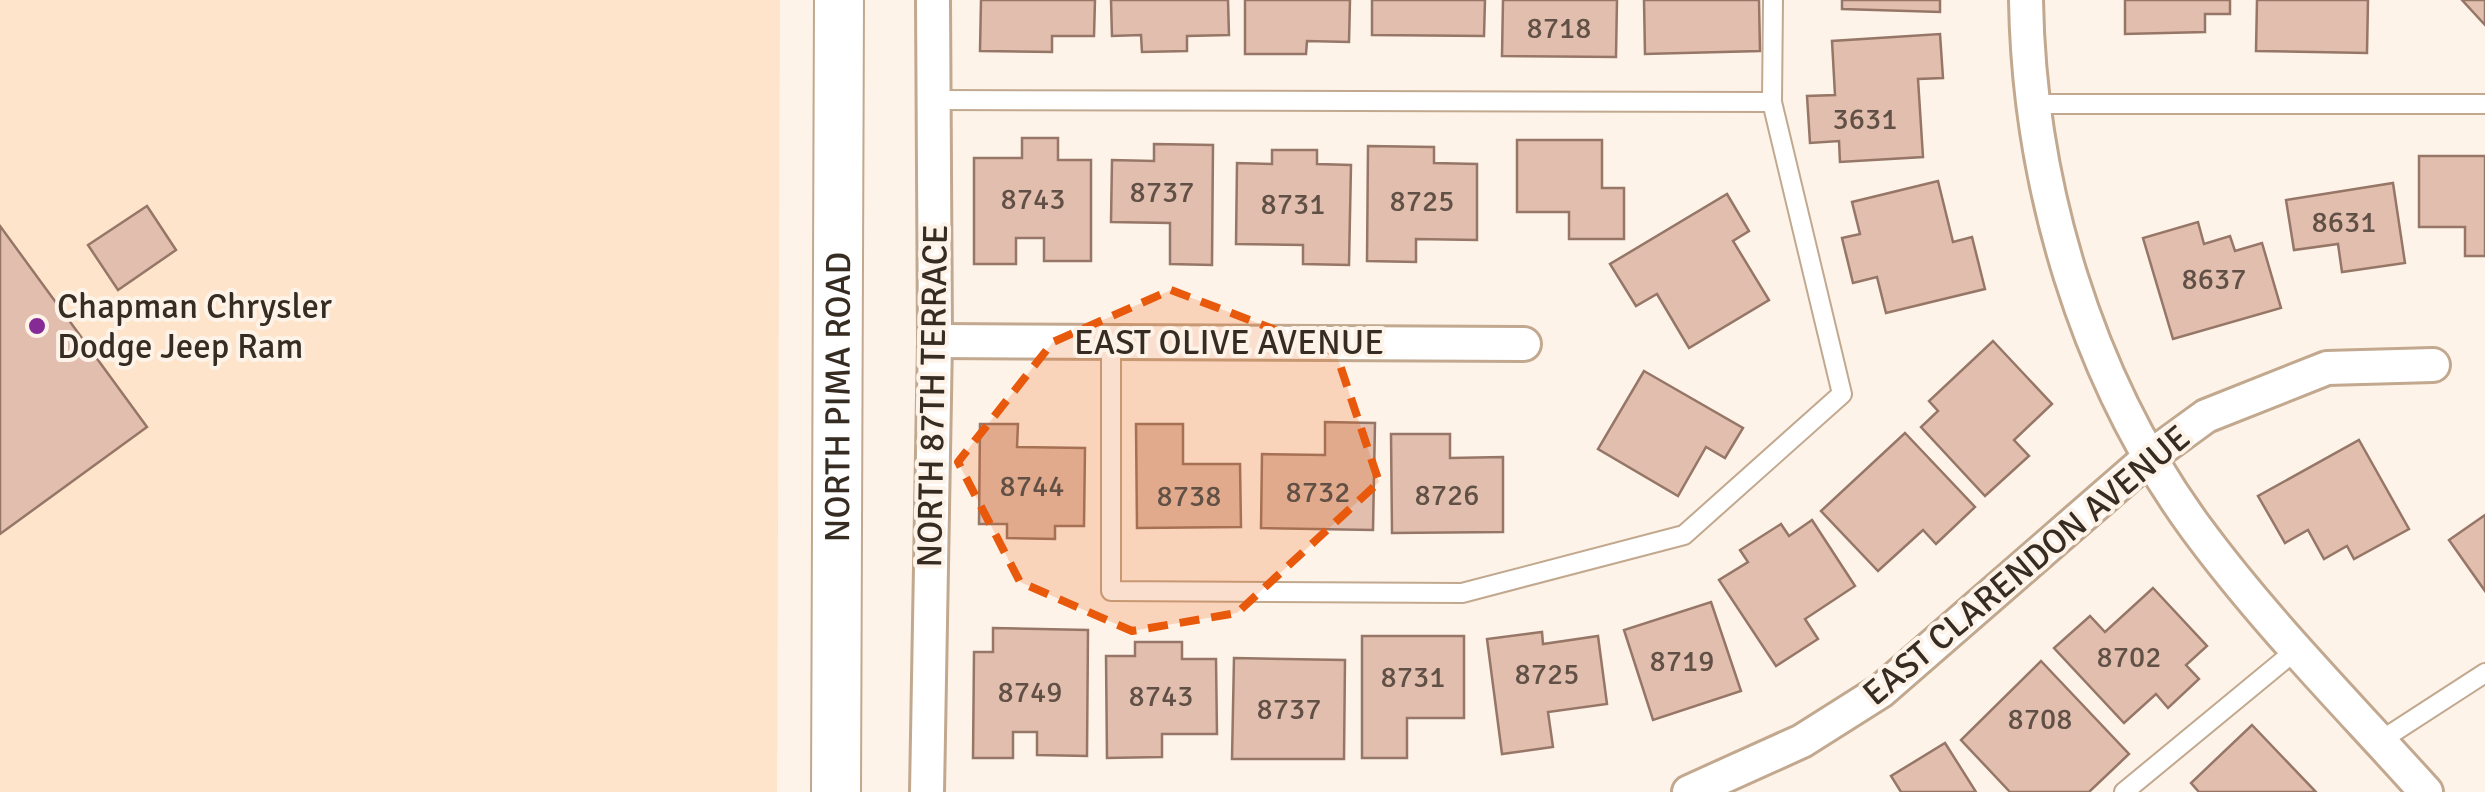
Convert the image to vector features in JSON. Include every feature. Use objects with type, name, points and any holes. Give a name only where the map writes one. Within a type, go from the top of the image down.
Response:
[{"type":"main road","name":"NORTH PIMA ROAD","points":[[836,792],[840,0]]},
{"type":"street","name":"NORTH 87TH TERRACE","points":[[926,792],[935,341],[932,0]]},
{"type":"street","points":[[2026,0],[2032,104],[2053,212],[2084,314],[2122,400],[2195,527],[2295,651],[2426,792]]},
{"type":"street","name":"EAST OLIVE AVENUE","points":[[935,341],[1524,344]]},
{"type":"street","name":"EAST CLARENDON AVENUE","points":[[1689,792],[1802,741],[1881,691],[2151,456],[2206,416],[2326,368],[2433,365]]},
{"type":"lane","points":[[1111,342],[1111,591],[1462,593],[1684,535],[1842,394],[1772,102],[1772,0]]},
{"type":"lane","points":[[934,100],[1772,102]]},
{"type":"lane","points":[[2032,104],[2485,104]]},
{"type":"lane","points":[[2124,792],[2295,651]]},
{"type":"lane","points":[[2380,741],[2485,673]]},
{"type":"highlighted area","points":[[1171,290],[1336,353],[1379,482],[1237,613],[1132,631],[1020,582],[958,462],[1053,342]]},
{"type":"shaded area","points":[[0,0],[780,0],[777,792],[0,792]]},
{"type":"building","points":[[981,0],[1095,0],[1094,36],[1052,36],[1052,52],[980,51]]},
{"type":"building","points":[[1111,0],[1228,0],[1229,35],[1187,36],[1187,51],[1142,52],[1141,35],[1112,36]]},
{"type":"building","points":[[1245,0],[1350,0],[1349,42],[1307,41],[1306,54],[1245,54]]},
{"type":"building","points":[[1372,0],[1485,0],[1484,36],[1372,35]]},
{"type":"building","points":[[1503,0],[1617,0],[1616,57],[1502,56]]},
{"type":"building","points":[[1644,0],[1759,0],[1760,51],[1645,54]]},
{"type":"building","points":[[1842,0],[1940,0],[1940,12],[1842,9]]},
{"type":"building","points":[[2125,0],[2230,0],[2230,14],[2205,14],[2205,32],[2125,34]]},
{"type":"building","points":[[2257,0],[2368,0],[2367,53],[2256,51]]},
{"type":"building","points":[[2462,0],[2485,0],[2485,25]]},
{"type":"building","points":[[1940,34],[1943,78],[1918,79],[1923,157],[1840,162],[1839,141],[1810,143],[1807,96],[1835,95],[1832,41]]},
{"type":"building","points":[[1022,138],[1058,138],[1058,160],[1091,160],[1091,261],[1044,261],[1044,238],[1016,238],[1016,264],[974,264],[974,158],[1022,158]]},
{"type":"building","points":[[1517,140],[1602,140],[1602,188],[1624,188],[1624,239],[1569,239],[1569,212],[1517,212]]},
{"type":"building","points":[[1154,144],[1213,145],[1212,265],[1170,264],[1170,223],[1111,222],[1112,160],[1154,161]]},
{"type":"building","points":[[1368,146],[1434,147],[1434,163],[1477,164],[1477,240],[1416,239],[1416,262],[1367,261]]},
{"type":"building","points":[[1272,150],[1317,150],[1317,164],[1351,165],[1349,265],[1303,264],[1303,245],[1236,244],[1237,163],[1272,164]]},
{"type":"building","points":[[2419,156],[2485,156],[2485,256],[2465,256],[2465,227],[2419,227]]},
{"type":"building","points":[[1938,181],[1953,242],[1972,237],[1985,289],[1886,313],[1877,277],[1853,283],[1842,238],[1860,234],[1852,202]]},
{"type":"building","points":[[2393,183],[2405,263],[2342,272],[2338,244],[2294,250],[2286,200]]},
{"type":"building","points":[[1727,194],[1749,231],[1733,241],[1769,300],[1689,348],[1657,294],[1636,306],[1610,264]]},
{"type":"building","points":[[147,206],[176,250],[118,290],[88,245]]},
{"type":"building","points":[[2198,222],[2204,244],[2230,236],[2235,251],[2262,243],[2281,308],[2173,339],[2143,238]]},
{"type":"building","name":"Chapman Chrysler Dodge Jeep Ram","points":[[0,226],[147,427],[0,534]]},
{"type":"building","points":[[1993,341],[2052,404],[2014,440],[2029,456],[1985,496],[1921,427],[1938,411],[1929,401]]},
{"type":"building","points":[[1644,371],[1743,428],[1725,458],[1706,447],[1678,496],[1598,449]]},
{"type":"building","points":[[1325,422],[1375,423],[1373,530],[1261,528],[1262,454],[1325,455]]},
{"type":"building","points":[[980,424],[1018,424],[1017,447],[1085,448],[1084,526],[1055,526],[1055,539],[1007,538],[1007,524],[979,524]]},
{"type":"building","points":[[1136,424],[1183,424],[1183,464],[1240,464],[1241,527],[1137,528]]},
{"type":"building","points":[[1905,433],[1975,507],[1936,544],[1923,530],[1878,571],[1821,511]]},
{"type":"building","points":[[1391,434],[1450,434],[1450,458],[1503,457],[1503,532],[1392,533]]},
{"type":"building","points":[[2359,440],[2409,529],[2354,559],[2347,546],[2324,559],[2308,530],[2285,543],[2258,496]]},
{"type":"building","points":[[2485,515],[2485,591],[2449,540]]},
{"type":"building","points":[[1812,520],[1855,586],[1805,619],[1818,639],[1776,666],[1719,580],[1748,562],[1740,550],[1781,524],[1789,536]]},
{"type":"building","points":[[2153,588],[2207,646],[2186,665],[2199,679],[2168,708],[2156,694],[2124,723],[2054,648],[2090,616],[2105,632]]},
{"type":"building","points":[[1711,602],[1741,691],[1653,720],[1624,630]]},
{"type":"building","points":[[993,628],[1088,630],[1087,756],[1037,755],[1037,732],[1013,732],[1013,758],[973,758],[974,652],[993,652]]},
{"type":"building","points":[[1542,632],[1543,644],[1598,636],[1607,704],[1548,712],[1553,747],[1502,754],[1487,639]]},
{"type":"building","points":[[1362,636],[1464,636],[1464,718],[1407,718],[1407,758],[1362,758]]},
{"type":"building","points":[[1135,642],[1182,642],[1182,659],[1216,659],[1217,734],[1162,734],[1162,757],[1107,758],[1106,656],[1135,656]]},
{"type":"building","points":[[1234,658],[1345,660],[1344,759],[1232,759]]},
{"type":"building","points":[[2041,661],[2129,754],[2089,792],[2010,792],[1961,740]]},
{"type":"building","points":[[2252,725],[2316,792],[2199,792],[2191,783]]},
{"type":"building","points":[[1945,743],[1976,792],[1901,792],[1891,776]]},
{"type":"place","name":"Chapman Chrysler Dodge Jeep Ram","points":[[37,326]]}]
